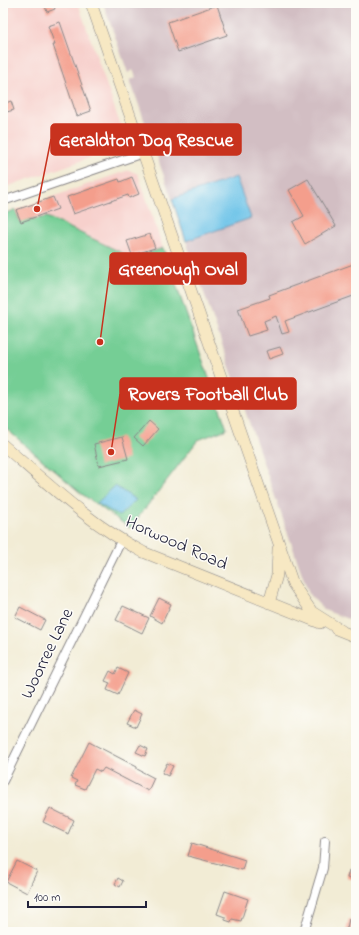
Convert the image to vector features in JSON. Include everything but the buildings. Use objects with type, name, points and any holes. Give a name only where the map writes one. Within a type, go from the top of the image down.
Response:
[{"type":"main road","points":[[91,3],[293,584],[312,612],[342,631]]},
{"type":"main road","name":"Horwood Road","points":[[3,445],[65,499],[121,541],[143,552],[356,637]]},
{"type":"main road","points":[[269,603],[277,575],[278,539]]},
{"type":"street","points":[[3,200],[143,152]]},
{"type":"street","name":"Woorree Lane","points":[[3,781],[121,541]]},
{"type":"street","points":[[304,932],[323,868],[325,841]]},
{"type":"shaded area","points":[[3,3],[78,3],[125,138],[121,147],[3,188]]},
{"type":"shaded area","points":[[103,3],[351,3],[356,11],[356,622],[324,610],[309,594],[186,241],[251,218],[236,177],[172,199],[130,80],[136,77],[133,70],[128,73]]},
{"type":"shaded area","points":[[129,170],[138,174],[163,248],[133,258],[47,217],[20,222],[15,210]]},
{"type":"green space","points":[[15,210],[20,221],[47,217],[133,258],[163,248],[227,429],[198,440],[130,528],[83,495],[3,426],[3,214]]},
{"type":"water","points":[[236,177],[251,218],[186,241],[172,199]]},
{"type":"water","points":[[115,486],[136,500],[119,516],[97,503]]},
{"type":"place","name":"Geraldton Dog Rescue","points":[[37,209]]},
{"type":"place","name":"Greenough Oval","points":[[100,342]]},
{"type":"place","name":"Rovers Football Club","points":[[111,452]]}]
